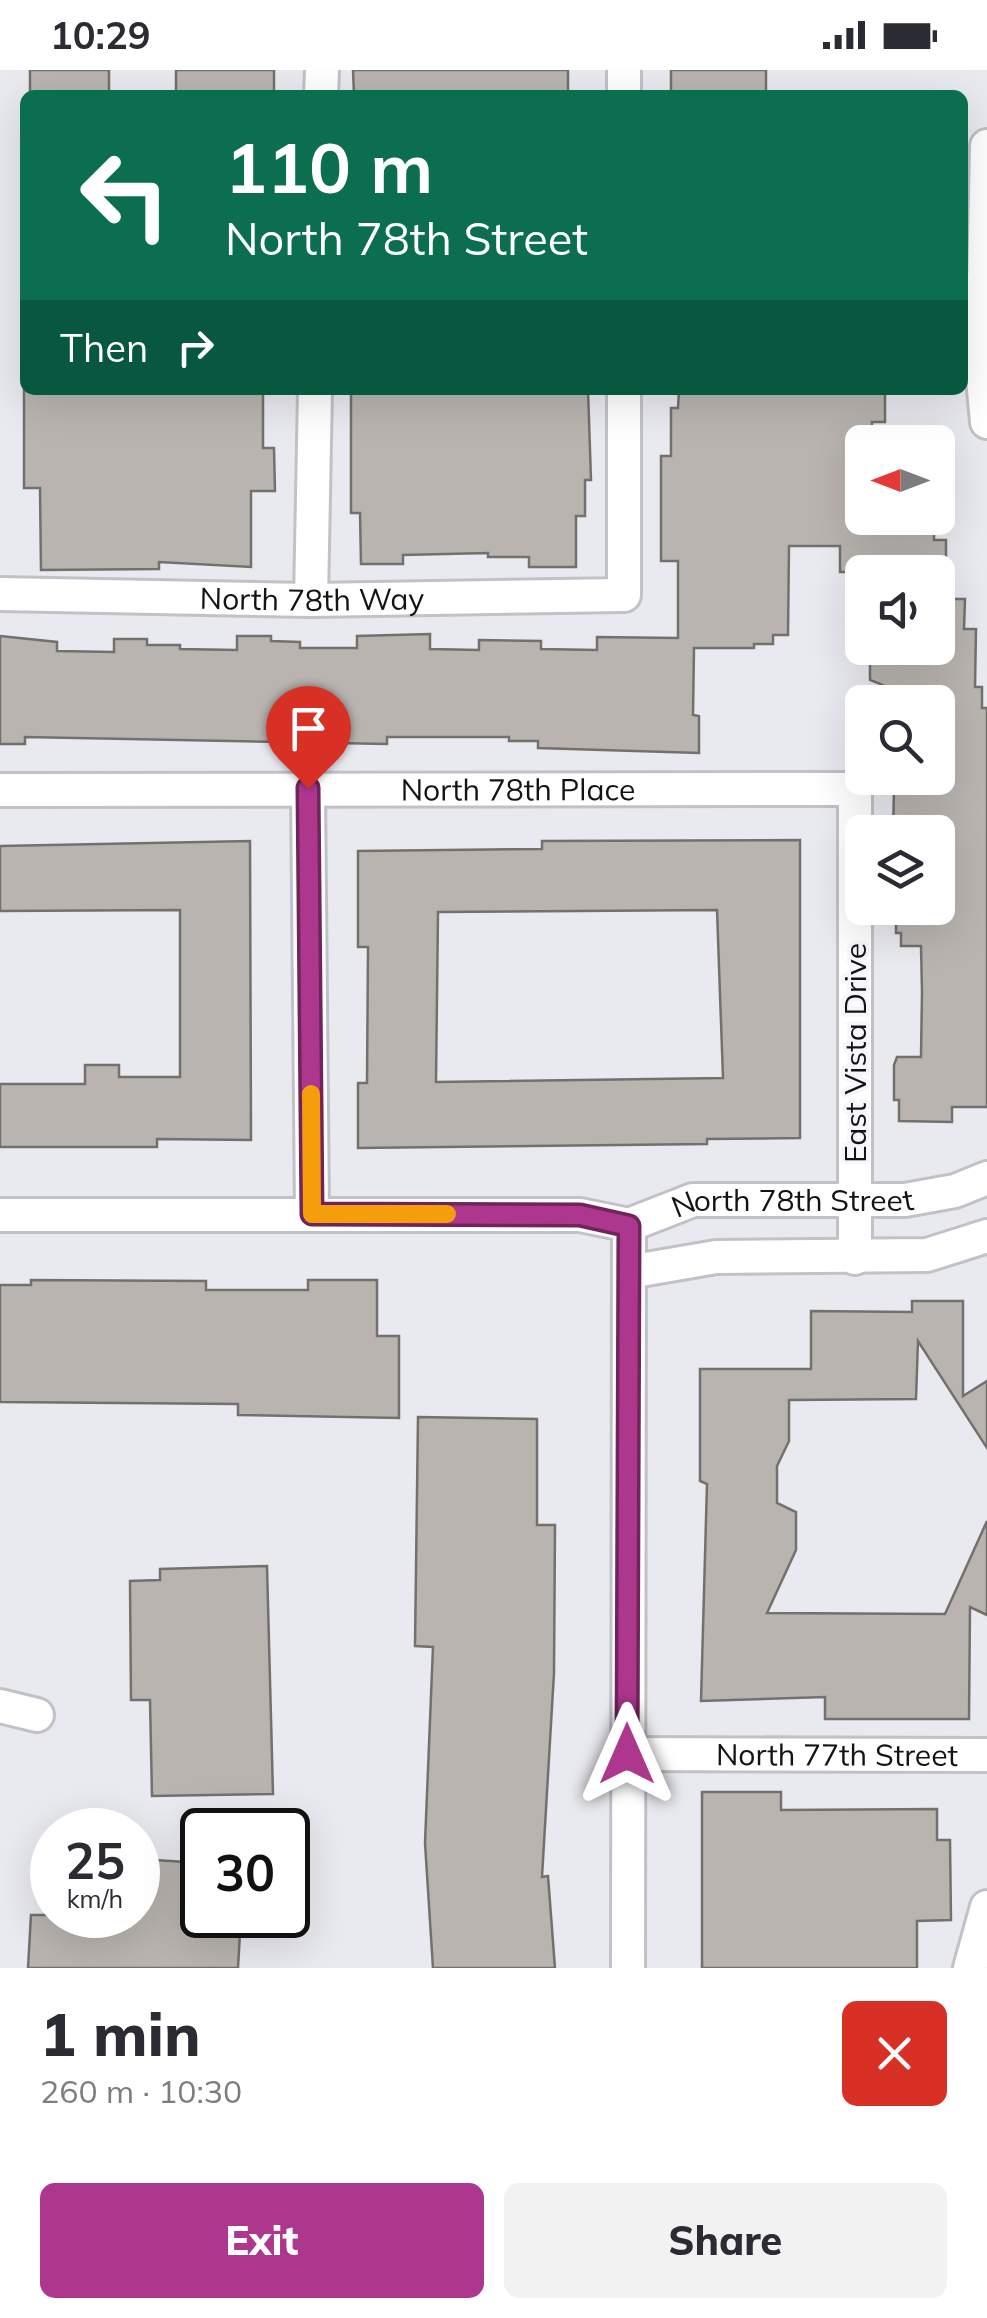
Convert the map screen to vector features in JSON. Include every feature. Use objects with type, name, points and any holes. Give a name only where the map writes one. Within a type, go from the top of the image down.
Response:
[{"type":"street","points":[[987,146],[982,368],[987,422]]},
{"type":"street","points":[[310,600],[315,395]]},
{"type":"street","name":"North 78th Way","points":[[0,594],[310,600],[624,595],[624,395]]},
{"type":"street","points":[[308,788],[312,1214]]},
{"type":"street","name":"North 78th Place","points":[[0,790],[845,789]]},
{"type":"street","name":"East Vista Drive","points":[[855,795],[855,1258]]},
{"type":"street","name":"North 78th Street","points":[[0,1215],[580,1215],[629,1226],[693,1200],[904,1200],[985,1185]]},
{"type":"street","points":[[628,1968],[629,1226]]},
{"type":"street","name":"North 78th Street","points":[[629,1272],[716,1256],[927,1255],[987,1236]]},
{"type":"street","points":[[0,1706],[36,1715]]},
{"type":"street","name":"North 77th Street","points":[[627,1754],[987,1755]]},
{"type":"street","points":[[970,1968],[987,1908]]},
{"type":"building","points":[[30,70],[109,70],[109,90],[30,90]]},
{"type":"building","points":[[176,70],[274,70],[274,90],[176,90]]},
{"type":"building","points":[[353,70],[568,70],[568,90],[354,90]]},
{"type":"building","points":[[671,70],[766,70],[766,90],[671,90]]},
{"type":"building","points":[[24,395],[263,395],[263,448],[274,448],[275,491],[251,491],[251,567],[159,562],[159,569],[41,570],[40,488],[24,488]]},
{"type":"building","points":[[351,395],[588,395],[591,480],[585,480],[585,516],[576,516],[576,567],[529,567],[529,557],[488,557],[488,553],[403,555],[403,564],[361,564],[360,513],[351,513]]},
{"type":"building","points":[[679,395],[885,395],[885,422],[845,425],[845,535],[934,535],[934,540],[946,540],[946,555],[845,555],[845,572],[840,572],[840,546],[789,546],[788,635],[773,635],[773,644],[754,644],[754,648],[694,648],[693,715],[699,716],[699,753],[538,748],[538,741],[509,741],[509,737],[387,737],[387,744],[25,737],[25,744],[0,744],[0,636],[57,642],[57,651],[114,652],[114,639],[147,639],[147,645],[180,645],[180,649],[237,650],[237,636],[271,636],[271,641],[300,642],[300,648],[357,648],[357,636],[430,634],[430,649],[479,650],[479,640],[541,641],[541,649],[597,650],[597,637],[678,638],[678,561],[661,561],[661,456],[671,456],[671,408],[678,408]]},
{"type":"building","points":[[955,599],[965,599],[964,629],[976,629],[975,687],[982,687],[982,708],[987,708],[987,1107],[952,1107],[952,1122],[899,1121],[899,1100],[894,1100],[894,1065],[897,1057],[921,1057],[922,992],[921,946],[901,946],[901,933],[896,933],[896,925],[955,925],[955,815],[893,815],[894,795],[955,795],[955,685],[883,685],[870,680],[870,665],[955,665]]},
{"type":"building","points":[[800,840],[800,1138],[707,1139],[707,1144],[358,1148],[358,1083],[367,1083],[368,947],[358,947],[358,851],[542,849],[542,841]],"holes":[[[717,910],[723,1078],[436,1082],[438,912]]]},
{"type":"building","points":[[250,841],[251,1140],[157,1139],[157,1147],[0,1147],[0,1084],[85,1084],[85,1065],[119,1065],[119,1077],[180,1077],[180,910],[0,911],[0,846]]},
{"type":"building","points":[[31,1280],[206,1281],[206,1290],[308,1290],[308,1280],[377,1280],[377,1336],[399,1336],[399,1418],[238,1415],[238,1404],[0,1402],[0,1285],[31,1285]]},
{"type":"building","points":[[912,1301],[963,1301],[963,1396],[987,1381],[987,1448],[918,1341],[916,1399],[789,1400],[789,1441],[777,1466],[777,1503],[796,1512],[796,1550],[767,1613],[945,1614],[987,1521],[987,1615],[970,1607],[969,1719],[825,1719],[825,1697],[701,1701],[707,1484],[700,1481],[700,1369],[811,1369],[811,1311],[912,1312]]},
{"type":"building","points":[[418,1417],[537,1419],[537,1525],[555,1525],[554,1673],[542,1877],[548,1876],[555,1968],[433,1968],[425,1843],[433,1647],[415,1646]]},
{"type":"building","points":[[267,1566],[273,1794],[152,1796],[150,1700],[131,1700],[130,1581],[160,1580],[160,1569]]},
{"type":"building","points":[[702,1792],[781,1792],[781,1810],[937,1809],[937,1840],[950,1840],[951,1920],[917,1921],[917,1968],[702,1968]]},
{"type":"building","points":[[160,1860],[180,1862],[180,1938],[240,1938],[238,1968],[28,1968],[30,1933],[30,1938],[160,1938]]},
{"type":"slow traffic","points":[[311,1094],[312,1214],[447,1214]]},
{"type":"route","points":[[308,788],[312,1214],[580,1215],[629,1226],[627,1754]]}]
